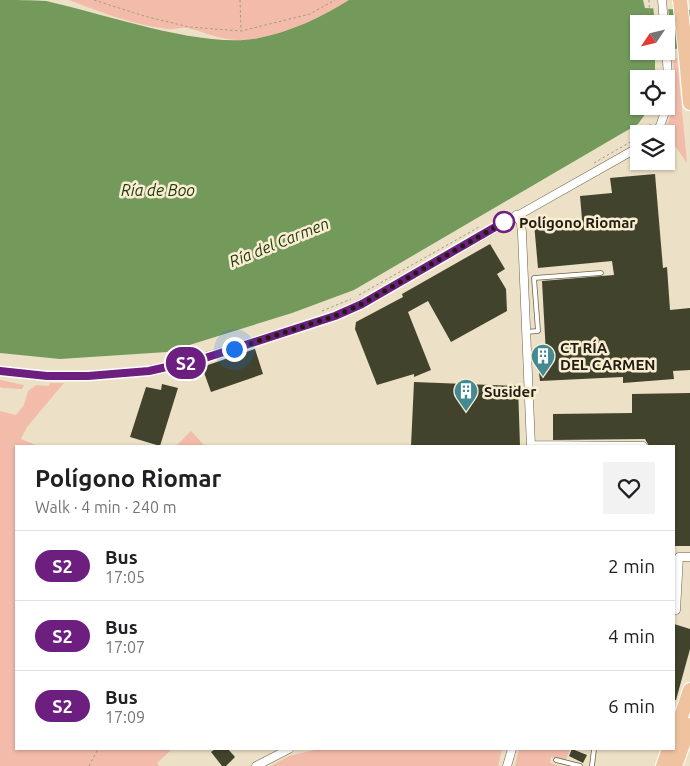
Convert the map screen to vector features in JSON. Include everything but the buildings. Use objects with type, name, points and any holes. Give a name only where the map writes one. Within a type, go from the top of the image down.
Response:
[{"type":"highway","points":[[680,0],[690,103]]},
{"type":"highway","points":[[675,733],[690,690]]},
{"type":"highway","points":[[674,766],[690,725]]},
{"type":"highway","points":[[663,766],[669,750]]},
{"type":"street","points":[[662,1],[663,15]]},
{"type":"street","points":[[659,125],[667,105],[669,89],[667,60]]},
{"type":"street","points":[[0,370],[47,376],[88,376],[149,371],[202,359],[335,316],[362,304],[630,152]]},
{"type":"street","points":[[516,215],[521,223],[522,233],[531,445]]},
{"type":"street","points":[[675,610],[679,557],[690,557]]},
{"type":"street","points":[[256,766],[287,750]]},
{"type":"street","points":[[507,766],[512,750]]},
{"type":"lane","points":[[526,332],[538,332],[534,278],[601,273]]},
{"type":"lane","points":[[592,766],[594,750]]},
{"type":"lane","points":[[556,760],[580,766]]},
{"type":"path","points":[[94,0],[144,16],[189,27],[241,31],[310,14],[335,0]]},
{"type":"path","points":[[240,0],[241,31]]},
{"type":"path","points":[[649,0],[650,15]]},
{"type":"path","points":[[649,125],[655,117]]},
{"type":"path","points":[[590,165],[630,142]]},
{"type":"path","points":[[317,313],[355,297],[485,224]]},
{"type":"path","points":[[89,766],[97,750]]},
{"type":"shaded area","points":[[69,0],[349,0],[307,23],[291,29],[274,35],[242,40],[222,38],[187,28],[170,29],[155,27],[130,21]]},
{"type":"shaded area","points":[[677,58],[687,163],[675,146],[675,125],[666,125],[671,115],[675,115],[675,70],[673,60]]},
{"type":"shaded area","points":[[0,380],[24,385],[22,389],[3,388],[0,387]]},
{"type":"shaded area","points":[[50,383],[64,383],[27,427],[21,439],[36,445],[15,445],[15,750],[171,750],[157,763],[159,766],[0,766],[0,411],[16,415],[24,405],[28,391],[36,385],[49,386]]},
{"type":"shaded area","points":[[191,431],[204,445],[177,445]]},
{"type":"shaded area","points":[[315,750],[502,750],[498,766],[271,766],[289,756]]},
{"type":"shaded area","points":[[519,750],[570,750],[566,760],[551,757],[550,763],[560,766],[515,766]]},
{"type":"water","name":"Ría de Boo","points":[[0,0],[46,1],[183,35],[237,40],[259,38],[294,28],[317,18],[349,0],[643,0],[645,8],[690,10],[690,47],[675,49],[675,15],[630,15],[630,60],[655,60],[655,70],[630,70],[630,115],[644,115],[638,124],[630,125],[630,129],[354,290],[292,313],[167,352],[60,359],[0,353]]},
{"type":"pier","points":[[653,6],[668,7],[669,15],[654,15]]},
{"type":"bus line","name":"S2","points":[[0,371],[47,376],[88,376],[149,371],[202,359],[335,316],[362,304],[504,222]]},
{"type":"place","name":"Polígono Riomar","points":[[504,222]]},
{"type":"place","name":"CT RÍA DEL CARMEN","points":[[543,377]]},
{"type":"place","name":"Susider","points":[[466,412]]},
{"type":"route","points":[[234,349],[335,316],[362,304],[504,222]]},
{"type":"water label","name":"Ría del Carmen","points":[[279,242]]}]
